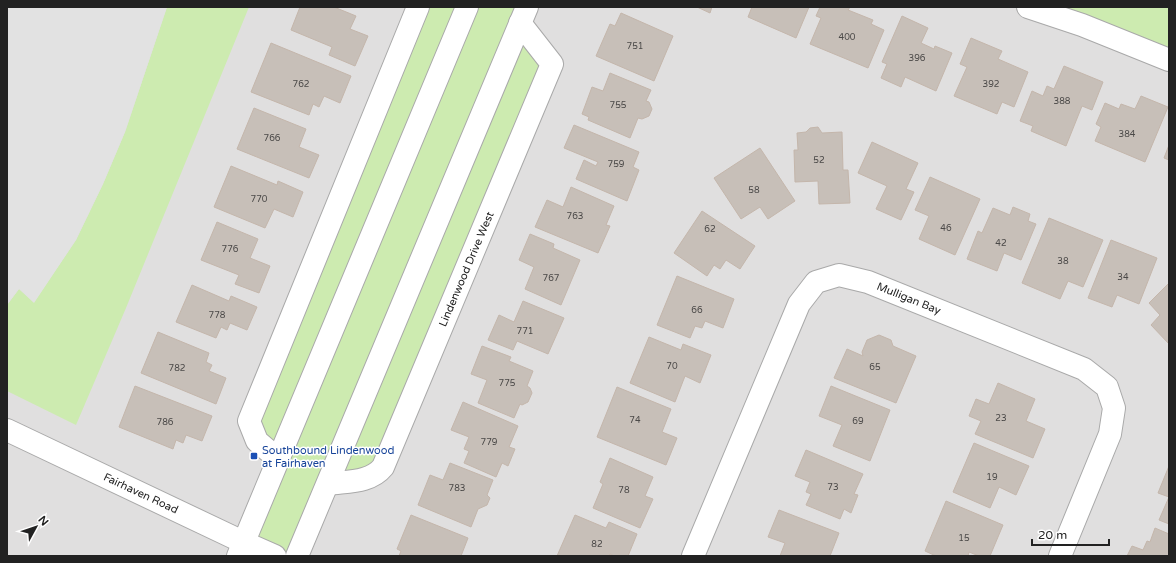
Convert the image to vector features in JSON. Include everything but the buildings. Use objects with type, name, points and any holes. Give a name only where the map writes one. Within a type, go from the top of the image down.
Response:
[{"type":"street","points":[[278,459],[257,441],[249,422],[418,7]]},
{"type":"street","points":[[241,549],[467,7]]},
{"type":"street","points":[[1028,7],[1082,25],[1169,60]]},
{"type":"street","name":"Lindenwood Drive West","points":[[328,484],[360,480],[378,474],[383,467],[552,64],[523,15]]},
{"type":"street","name":"Lindenwood Drive West","points":[[297,556],[523,15]]},
{"type":"street","name":"Mulligan Bay","points":[[693,556],[799,304],[816,282],[840,275],[868,282],[1084,369],[1107,387],[1114,408],[1110,434],[1060,556]]},
{"type":"street","name":"Fairhaven Road","points":[[7,430],[241,549],[275,556]]},
{"type":"shaded area","points":[[7,7],[467,7],[238,556],[7,556]]},
{"type":"shaded area","points":[[7,7],[167,7],[125,132],[103,184],[76,240],[34,303],[19,289],[7,305]]},
{"type":"shaded area","points":[[527,7],[1169,7],[1169,556],[297,556]]},
{"type":"green space","points":[[167,7],[249,7],[126,308],[76,425],[7,391],[7,305],[19,289],[34,302],[76,240],[103,184],[125,132]]},
{"type":"green space","points":[[418,7],[527,7],[520,23],[552,64],[383,467],[328,484],[297,556],[238,556],[278,459],[249,421]]},
{"type":"green space","points":[[1028,7],[1169,7],[1169,60]]},
{"type":"place","name":"Southbound Lindenwood at Fairhaven","points":[[254,456]]}]
